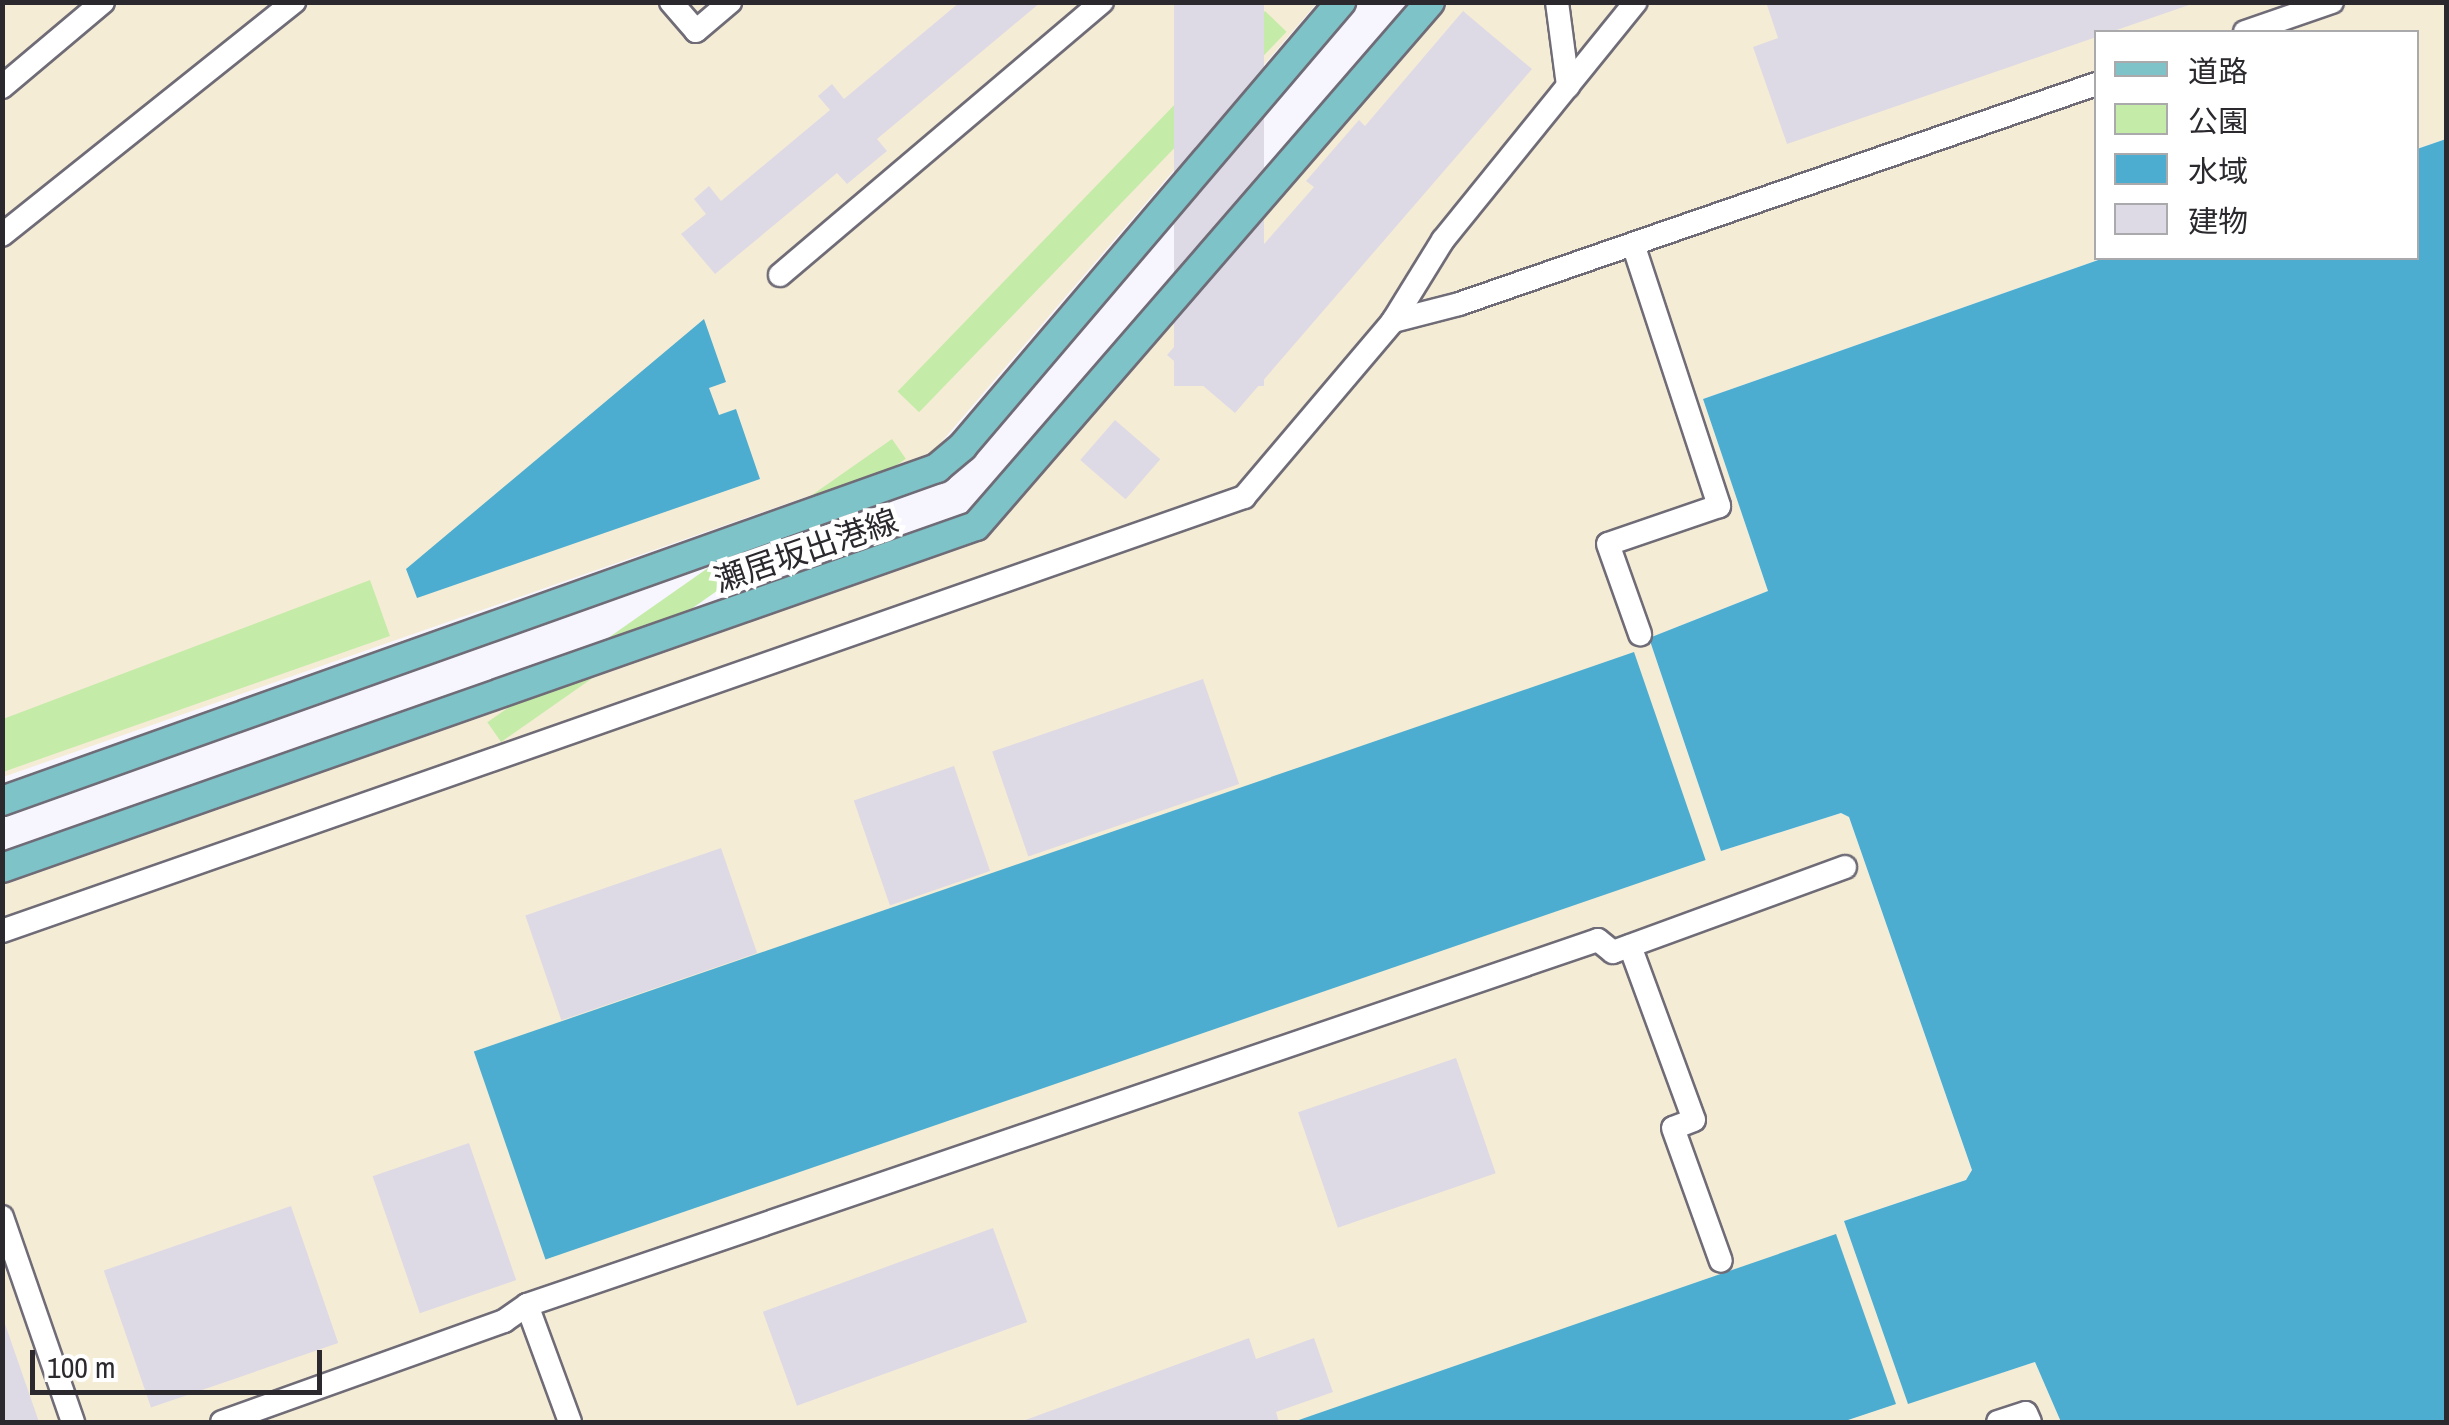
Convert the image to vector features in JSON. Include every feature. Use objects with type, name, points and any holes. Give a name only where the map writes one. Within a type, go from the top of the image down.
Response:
[{"type":"main road","name":"瀬居坂出港線","points":[[2,801],[906,484],[937,468],[962,447],[1341,2]]},
{"type":"main road","name":"瀬居坂出港線","points":[[2,868],[976,526],[1430,2]]},
{"type":"lane","points":[[2,87],[103,2]]},
{"type":"lane","points":[[2,235],[294,2]]},
{"type":"lane","points":[[672,2],[696,31],[730,2]]},
{"type":"lane","points":[[780,275],[1102,2]]},
{"type":"lane","points":[[1558,2],[1568,86]]},
{"type":"lane","points":[[2,931],[1244,497],[1392,321],[1444,240],[1636,2]]},
{"type":"lane","points":[[2251,30],[2332,2]]},
{"type":"lane","points":[[1392,321],[1634,244],[2094,85]]},
{"type":"lane","points":[[1634,244],[1719,506],[1608,544],[1640,634]]},
{"type":"lane","points":[[222,1422],[504,1322],[527,1305],[1598,940],[1613,952],[1845,867]]},
{"type":"lane","points":[[1630,946],[1694,1120],[1672,1128],[1721,1261]]},
{"type":"lane","points":[[2,1217],[73,1422]]},
{"type":"lane","points":[[527,1305],[570,1422]]},
{"type":"lane","points":[[1998,1422],[2026,1412],[2030,1422]]},
{"type":"shaded area","points":[[2,3],[1317,3],[932,453],[3,777]]},
{"type":"shaded area","points":[[1440,3],[2446,3],[2446,139],[2419,148],[2419,30],[2094,30],[2094,260],[2098,260],[1703,399],[1768,591],[1649,638],[1721,851],[1841,813],[1849,817],[1972,1170],[1966,1180],[1844,1221],[1908,1403],[2035,1362],[2061,1422],[3,1422],[2,882],[986,536]]},
{"type":"green space","points":[[1265,11],[1287,32],[919,412],[898,392]]},
{"type":"green space","points":[[892,439],[906,459],[501,742],[487,722]]},
{"type":"green space","points":[[370,580],[390,636],[3,772],[3,719]]},
{"type":"water","points":[[2446,139],[2446,1422],[2061,1422],[2035,1362],[1908,1404],[1844,1221],[1966,1180],[1972,1170],[1849,817],[1841,813],[1721,851],[1649,638],[1768,591],[1703,399],[2098,260],[2419,260],[2419,148]]},
{"type":"water","points":[[704,319],[726,382],[709,388],[719,415],[736,409],[760,479],[417,598],[406,569]]},
{"type":"water","points":[[1634,652],[1706,860],[545,1259],[474,1051]]},
{"type":"water","points":[[1836,1234],[1896,1404],[1842,1422],[1293,1422]]},
{"type":"building","points":[[960,2],[1041,2],[877,139],[887,151],[847,184],[837,173],[715,274],[681,234],[706,214],[694,199],[709,186],[721,201],[830,110],[818,96],[832,84],[844,99]]},
{"type":"building","points":[[1174,2],[1264,2],[1264,386],[1174,386]]},
{"type":"building","points":[[1766,2],[2189,2],[2117,30],[2094,30],[2094,38],[1787,144],[1753,47],[1778,38]]},
{"type":"building","points":[[1463,11],[1532,69],[1235,413],[1167,355],[1314,187],[1306,181],[1359,120],[1365,126]]},
{"type":"building","points":[[1115,420],[1160,459],[1126,499],[1080,460]]},
{"type":"building","points":[[1203,679],[1239,784],[1028,857],[992,752]]},
{"type":"building","points":[[954,766],[990,871],[890,905],[854,801]]},
{"type":"building","points":[[721,848],[757,953],[561,1020],[525,915]]},
{"type":"building","points":[[1456,1058],[1496,1173],[1338,1228],[1298,1112]]},
{"type":"building","points":[[469,1143],[516,1280],[420,1313],[373,1176]]},
{"type":"building","points":[[291,1206],[338,1343],[151,1408],[104,1270]]},
{"type":"building","points":[[993,1228],[1027,1322],[797,1406],[763,1312]]},
{"type":"building","points":[[5,1324],[39,1422],[2,1422]]},
{"type":"building","points":[[1249,1338],[1256,1359],[1314,1338],[1333,1392],[1276,1412],[1279,1422],[1020,1422]]}]
